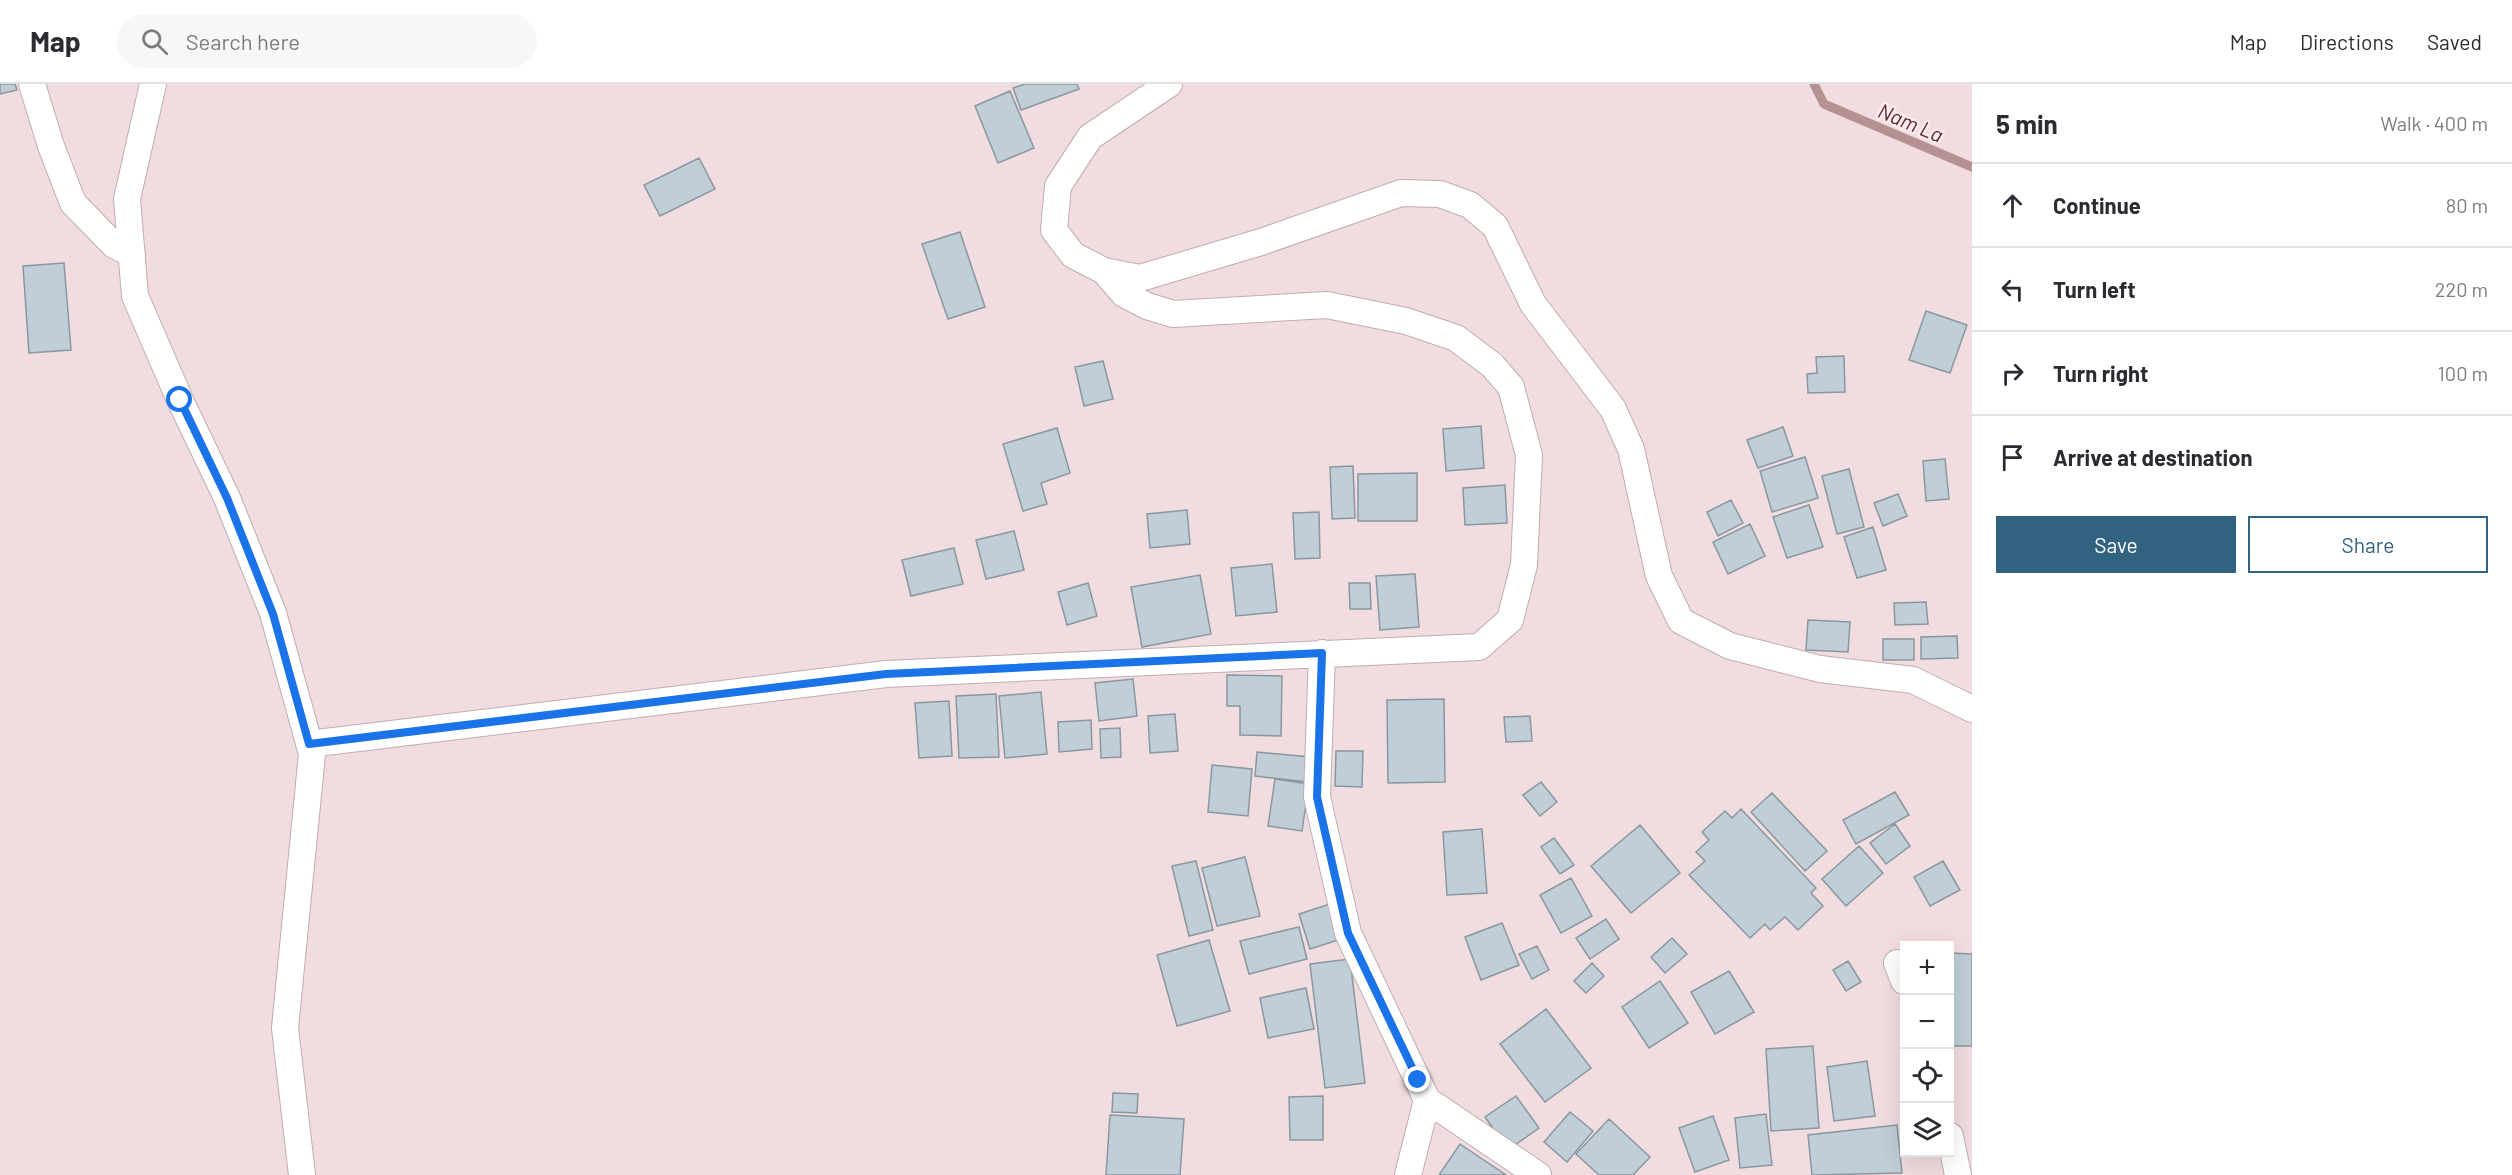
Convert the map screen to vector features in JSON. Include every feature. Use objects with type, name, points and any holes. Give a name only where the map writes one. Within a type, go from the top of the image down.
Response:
[{"type":"street","points":[[32,84],[51,146],[73,203],[114,245],[132,254]]},
{"type":"street","points":[[153,84],[127,199],[135,296],[180,400],[227,498],[273,614],[312,754],[285,1028],[302,1175]]},
{"type":"street","points":[[1169,84],[1090,137],[1058,186],[1054,230],[1073,255],[1104,271],[1140,278],[1261,242],[1401,193],[1440,194],[1470,206],[1495,226],[1533,304],[1613,409],[1630,449],[1659,576],[1682,621],[1730,646],[1820,669],[1913,680],[1972,710]]},
{"type":"street","points":[[309,744],[886,674],[1479,647],[1510,620],[1524,565],[1529,454],[1511,387],[1492,365],[1456,338],[1406,321],[1327,305],[1173,315],[1147,306],[1124,294],[1104,271]]},
{"type":"street","points":[[1322,653],[1317,797],[1348,933],[1427,1100],[1538,1175]]},
{"type":"street","points":[[1408,1175],[1427,1100]]},
{"type":"street","points":[[1954,1156],[1958,1175]]},
{"type":"building","points":[[0,84],[15,84],[17,90],[0,94]]},
{"type":"building","points":[[1025,84],[1077,84],[1079,89],[1021,110],[1013,88]]},
{"type":"building","points":[[1010,91],[1034,148],[998,163],[975,106]]},
{"type":"building","points":[[699,158],[715,189],[660,216],[644,185]]},
{"type":"building","points":[[960,232],[985,307],[948,319],[922,244]]},
{"type":"building","points":[[64,263],[71,350],[29,353],[23,266]]},
{"type":"building","points":[[1926,311],[1967,325],[1950,373],[1909,360]]},
{"type":"building","points":[[1844,356],[1845,392],[1808,393],[1807,374],[1817,373],[1816,357]]},
{"type":"building","points":[[1103,361],[1113,399],[1084,406],[1075,367]]},
{"type":"building","points":[[1481,426],[1484,468],[1446,471],[1443,429]]},
{"type":"building","points":[[1783,427],[1793,456],[1758,468],[1747,440]]},
{"type":"building","points":[[1057,428],[1070,473],[1041,483],[1047,504],[1023,511],[1003,444]]},
{"type":"building","points":[[1805,457],[1818,498],[1772,512],[1760,471]]},
{"type":"building","points":[[1945,459],[1949,499],[1926,501],[1923,461]]},
{"type":"building","points":[[1353,466],[1355,518],[1332,519],[1330,467]]},
{"type":"building","points":[[1849,469],[1864,527],[1837,534],[1822,476]]},
{"type":"building","points":[[1417,473],[1417,521],[1358,521],[1358,474]]},
{"type":"building","points":[[1505,485],[1507,523],[1465,525],[1463,488]]},
{"type":"building","points":[[1898,494],[1907,516],[1883,526],[1874,503]]},
{"type":"building","points":[[1731,500],[1743,523],[1718,536],[1707,512]]},
{"type":"building","points":[[1809,505],[1823,547],[1787,558],[1773,517]]},
{"type":"building","points":[[1187,510],[1190,544],[1150,548],[1147,514]]},
{"type":"building","points":[[1319,512],[1320,558],[1295,559],[1293,513]]},
{"type":"building","points":[[1750,524],[1765,556],[1728,574],[1713,542]]},
{"type":"building","points":[[1873,527],[1886,570],[1857,578],[1844,537]]},
{"type":"building","points":[[1014,531],[1024,570],[986,579],[976,540]]},
{"type":"building","points":[[954,548],[963,584],[911,596],[902,560]]},
{"type":"building","points":[[1272,564],[1277,612],[1236,616],[1231,568]]},
{"type":"building","points":[[1415,574],[1419,627],[1380,630],[1376,576]]},
{"type":"building","points":[[1200,575],[1211,634],[1142,647],[1131,587]]},
{"type":"building","points":[[1088,583],[1097,616],[1067,625],[1058,592]]},
{"type":"building","points":[[1349,583],[1370,583],[1371,609],[1350,609]]},
{"type":"building","points":[[1926,602],[1928,624],[1895,625],[1894,603]]},
{"type":"building","points":[[1808,620],[1850,622],[1848,652],[1806,650]]},
{"type":"building","points":[[1957,636],[1958,658],[1921,659],[1921,637]]},
{"type":"building","points":[[1883,639],[1914,639],[1914,660],[1883,660]]},
{"type":"building","points":[[1227,675],[1282,676],[1281,736],[1240,735],[1240,706],[1227,706]]},
{"type":"building","points":[[1133,679],[1137,716],[1099,721],[1095,683]]},
{"type":"building","points":[[1041,692],[1047,754],[1005,758],[999,696]]},
{"type":"building","points":[[996,694],[999,757],[959,758],[956,696]]},
{"type":"building","points":[[1444,699],[1445,782],[1388,783],[1387,700]]},
{"type":"building","points":[[949,701],[952,756],[919,758],[915,703]]},
{"type":"building","points":[[1175,714],[1178,751],[1150,753],[1148,716]]},
{"type":"building","points":[[1530,716],[1532,741],[1506,742],[1504,717]]},
{"type":"building","points":[[1091,720],[1092,749],[1059,752],[1058,722]]},
{"type":"building","points":[[1120,728],[1121,757],[1101,758],[1100,729]]},
{"type":"building","points":[[1336,751],[1363,751],[1362,787],[1335,786]]},
{"type":"building","points":[[1257,752],[1311,757],[1309,782],[1255,776]]},
{"type":"building","points":[[1212,765],[1252,769],[1248,816],[1208,812]]},
{"type":"building","points":[[1275,779],[1309,784],[1302,831],[1268,826]]},
{"type":"building","points":[[1541,782],[1557,802],[1540,816],[1523,795]]},
{"type":"building","points":[[1895,792],[1909,815],[1856,844],[1843,820]]},
{"type":"building","points":[[1772,793],[1827,851],[1805,871],[1751,812]]},
{"type":"building","points":[[1741,809],[1816,888],[1811,893],[1823,906],[1798,930],[1785,917],[1770,930],[1765,924],[1750,938],[1689,875],[1705,861],[1696,852],[1709,840],[1702,832],[1725,811],[1732,818]]},
{"type":"building","points":[[1895,824],[1910,846],[1886,864],[1870,843]]},
{"type":"building","points":[[1640,825],[1680,873],[1631,913],[1591,866]]},
{"type":"building","points":[[1482,829],[1487,893],[1447,895],[1443,832]]},
{"type":"building","points":[[1554,838],[1574,865],[1560,874],[1541,847]]},
{"type":"building","points":[[1859,846],[1883,873],[1846,906],[1822,879]]},
{"type":"building","points":[[1245,857],[1260,916],[1217,926],[1202,868]]},
{"type":"building","points":[[1196,861],[1213,930],[1189,936],[1172,866]]},
{"type":"building","points":[[1943,861],[1960,890],[1930,906],[1914,877]]},
{"type":"building","points":[[1571,878],[1592,916],[1561,933],[1540,895]]},
{"type":"building","points":[[1330,904],[1341,939],[1310,949],[1299,914]]},
{"type":"building","points":[[1606,919],[1619,939],[1590,959],[1576,938]]},
{"type":"building","points":[[1502,923],[1519,965],[1481,980],[1465,937]]},
{"type":"building","points":[[1299,927],[1307,959],[1249,974],[1240,941]]},
{"type":"building","points":[[1672,938],[1687,954],[1665,973],[1651,957]]},
{"type":"building","points":[[1209,940],[1230,1011],[1177,1026],[1157,955]]},
{"type":"building","points":[[1537,946],[1549,970],[1532,979],[1519,954]]},
{"type":"building","points":[[1954,953],[1972,954],[1972,1046],[1954,1046]]},
{"type":"building","points":[[1350,959],[1365,1083],[1325,1088],[1310,964]]},
{"type":"building","points":[[1848,961],[1861,982],[1846,991],[1833,970]]},
{"type":"building","points":[[1592,963],[1604,976],[1586,993],[1574,981]]},
{"type":"building","points":[[1729,971],[1754,1012],[1715,1034],[1691,992]]},
{"type":"building","points":[[1660,981],[1688,1023],[1649,1048],[1622,1007]]},
{"type":"building","points":[[1306,988],[1314,1029],[1268,1038],[1260,998]]},
{"type":"building","points":[[1546,1009],[1591,1068],[1545,1102],[1500,1044]]},
{"type":"building","points":[[1813,1046],[1819,1128],[1771,1131],[1766,1049]]},
{"type":"building","points":[[1867,1061],[1875,1116],[1834,1121],[1827,1067]]},
{"type":"building","points":[[1113,1093],[1138,1094],[1137,1113],[1112,1112]]},
{"type":"building","points":[[1323,1096],[1323,1140],[1290,1140],[1289,1097]]},
{"type":"building","points":[[1516,1096],[1539,1128],[1508,1150],[1485,1117]]},
{"type":"building","points":[[1570,1112],[1593,1131],[1567,1162],[1544,1142]]},
{"type":"building","points":[[1766,1114],[1772,1165],[1740,1168],[1735,1118]]},
{"type":"building","points":[[1110,1115],[1184,1119],[1180,1175],[1106,1175]]},
{"type":"building","points":[[1713,1116],[1729,1160],[1695,1172],[1679,1128]]},
{"type":"building","points":[[1609,1119],[1650,1157],[1633,1175],[1599,1175],[1576,1154]]},
{"type":"building","points":[[1897,1125],[1902,1173],[1812,1175],[1808,1135]]},
{"type":"building","points":[[1460,1144],[1506,1175],[1439,1175]]},
{"type":"waterway","name":"Nam La","points":[[1814,84],[1824,104],[1972,167]]},
{"type":"route","points":[[180,400],[227,498],[273,614],[309,744],[886,674],[1322,653],[1317,797],[1348,933],[1418,1080]]}]
